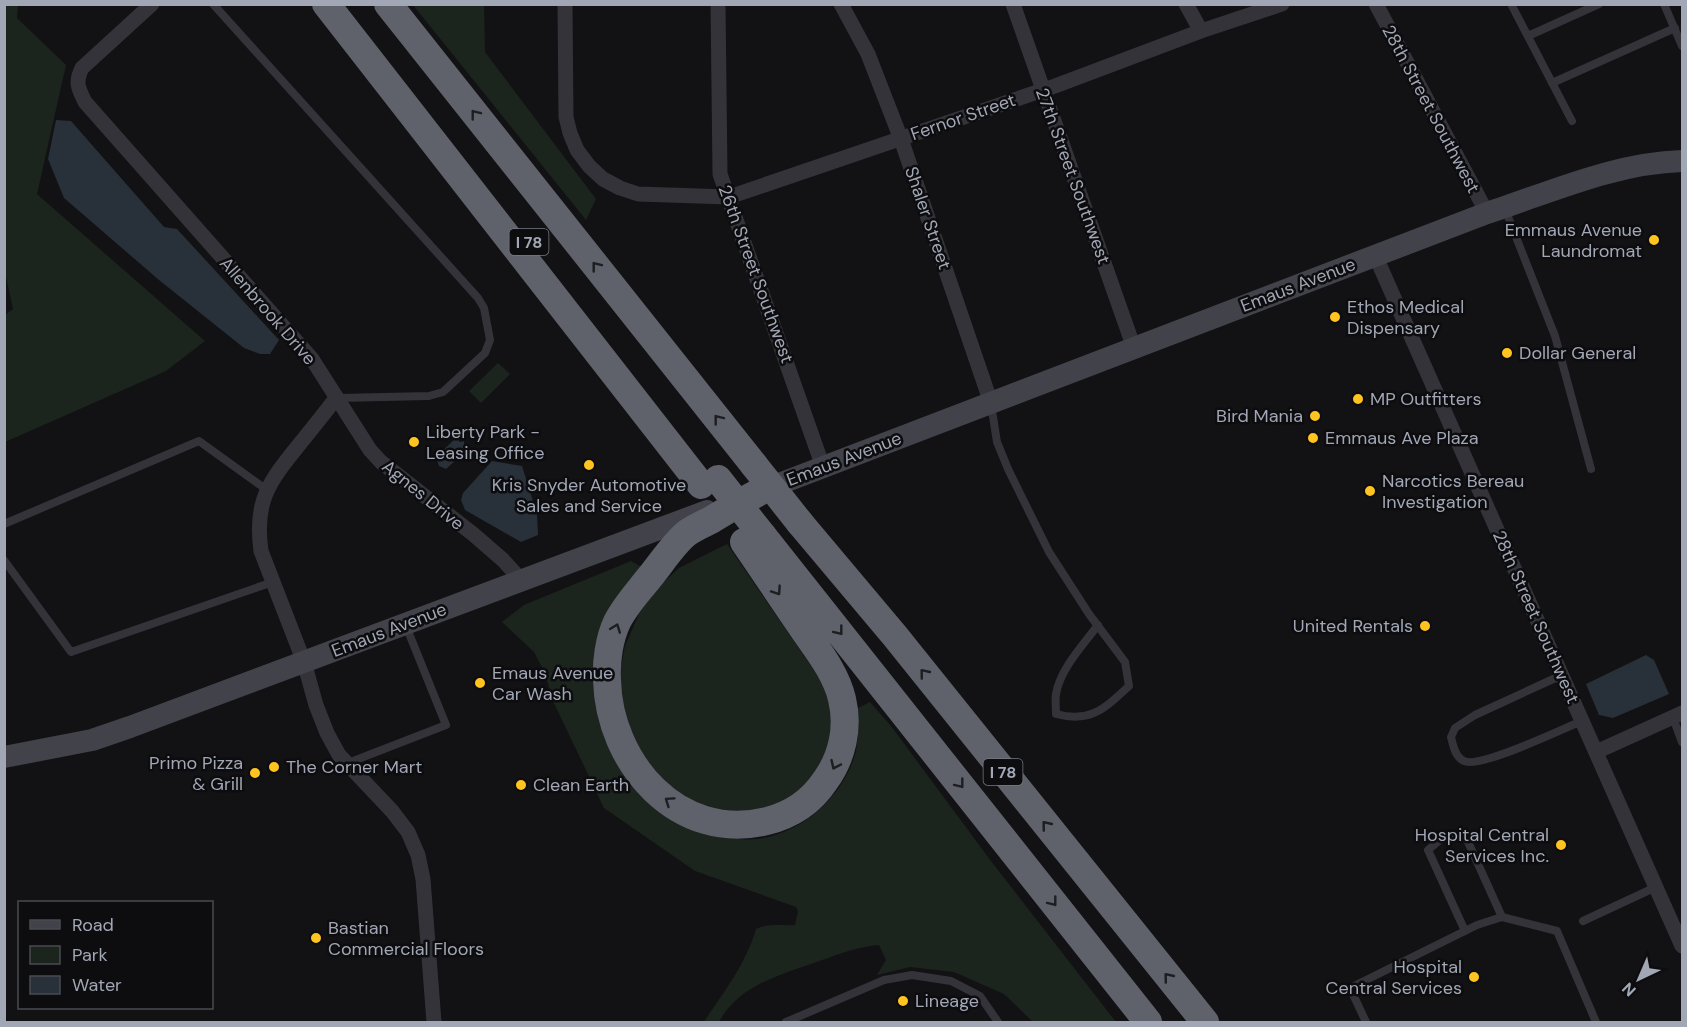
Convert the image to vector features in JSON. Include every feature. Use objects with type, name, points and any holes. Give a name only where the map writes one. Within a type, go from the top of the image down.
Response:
[{"type":"highway","points":[[326,4],[709,482]]},
{"type":"highway","name":"I 78","points":[[340,4],[754,539],[1104,966],[1148,1023]]},
{"type":"highway","name":"I 78","points":[[388,4],[760,477],[895,636],[1205,1023]]},
{"type":"highway","points":[[754,539],[832,671],[843,701],[844,737],[831,774],[814,795],[794,812],[758,823],[737,825],[716,822],[685,812],[667,801],[642,777],[630,760],[613,722],[607,696],[606,669],[616,623],[632,600],[686,533],[760,477]]},
{"type":"highway","points":[[1104,966],[1140,1023]]},
{"type":"main road","name":"Emaus Avenue","points":[[4,756],[92,740],[522,581],[760,477],[824,467],[1496,210],[1597,176],[1635,167],[1683,160]]},
{"type":"street","name":"Allenbrook Drive","points":[[152,4],[82,68],[77,78],[80,92],[85,102],[312,359],[336,398]]},
{"type":"street","name":"Fernor Street","points":[[565,4],[565,108],[570,133],[577,150],[589,166],[603,179],[638,194],[729,197],[1042,90],[1282,4]]},
{"type":"street","name":"26th Street Southwest","points":[[718,4],[720,174],[824,467]]},
{"type":"street","name":"Shaler Street","points":[[841,4],[868,54],[901,139],[991,403]]},
{"type":"street","name":"27th Street Southwest","points":[[1013,4],[1134,348]]},
{"type":"street","points":[[1186,4],[1201,32]]},
{"type":"street","name":"28th Street Southwest","points":[[1376,4],[1496,210]]},
{"type":"street","name":"28th Street Southwest","points":[[1375,255],[1683,946]]},
{"type":"street","points":[[336,398],[275,474],[267,490],[260,514],[261,551],[304,662],[316,705],[327,733],[339,755],[392,811],[408,832],[418,855],[423,879],[434,1023]]},
{"type":"street","name":"Agnes Drive","points":[[336,398],[369,450],[381,462],[473,534],[503,560],[522,581]]},
{"type":"street","points":[[1596,752],[1678,716]]},
{"type":"lane","points":[[213,4],[478,298],[484,308],[490,340],[485,353],[443,392],[429,396],[336,398]]},
{"type":"lane","points":[[1512,4],[1572,121]]},
{"type":"lane","points":[[1528,36],[1599,4]]},
{"type":"lane","points":[[1664,4],[1683,46]]},
{"type":"lane","points":[[1552,83],[1675,28]]},
{"type":"lane","points":[[1496,210],[1555,336],[1591,469]]},
{"type":"lane","points":[[991,403],[997,442],[1049,552],[1125,662],[1129,686],[1104,710],[1089,716],[1071,718],[1056,714],[1056,694],[1060,682],[1071,662],[1098,625]]},
{"type":"lane","points":[[4,524],[199,441],[267,490]]},
{"type":"lane","points":[[4,560],[71,652],[273,582]]},
{"type":"lane","points":[[347,764],[446,725],[405,624]]},
{"type":"lane","points":[[1562,675],[1482,711],[1455,728],[1451,737],[1457,755],[1470,763],[1488,759],[1582,721]]},
{"type":"lane","points":[[1678,716],[1683,742]]},
{"type":"lane","points":[[1465,931],[1428,850],[1440,840],[1464,833],[1502,917]]},
{"type":"lane","points":[[1583,921],[1656,887]]},
{"type":"lane","points":[[1366,1023],[1350,988],[1465,931],[1502,917],[1557,931],[1596,1023]]},
{"type":"lane","points":[[786,1023],[884,980],[912,975],[951,981],[980,996],[998,1023]]},
{"type":"green space","points":[[18,4],[17,18],[66,65],[37,194],[205,341],[166,371],[5,442],[5,315],[13,309],[4,267],[4,5]]},
{"type":"green space","points":[[413,5],[484,5],[485,52],[596,199],[586,220]]},
{"type":"green space","points":[[498,363],[510,374],[481,403],[469,391]]},
{"type":"green space","points":[[727,544],[822,682],[837,726],[806,797],[740,817],[693,801],[668,785],[643,756],[626,720],[620,684],[625,646],[639,614],[656,589],[679,568]]},
{"type":"green space","points":[[631,561],[642,567],[630,589],[608,731],[703,825],[714,833],[736,839],[758,839],[780,834],[800,824],[818,811],[834,794],[846,775],[856,750],[856,709],[870,702],[891,726],[991,861],[1116,1022],[1033,1022],[1004,994],[954,972],[910,967],[877,975],[886,960],[879,945],[845,952],[772,978],[747,991],[736,1000],[719,1022],[704,1022],[740,966],[756,929],[770,925],[795,925],[798,912],[796,907],[695,871],[604,808],[553,701],[545,673],[534,652],[502,622],[524,605]]},
{"type":"water","points":[[56,120],[71,121],[164,227],[177,229],[279,340],[270,354],[260,354],[244,348],[159,280],[64,198],[48,159]]},
{"type":"water","points":[[456,438],[460,442],[464,441],[464,447],[467,450],[446,469],[439,466],[436,457]]},
{"type":"water","points":[[492,461],[522,466],[537,514],[538,535],[521,542],[465,510],[461,500],[463,493]]},
{"type":"water","points":[[1646,655],[1654,660],[1669,694],[1613,718],[1599,715],[1586,684]]},
{"type":"place","name":"Emmaus Avenue Laundromat","points":[[1654,240]]},
{"type":"place","name":"Ethos Medical Dispensary","points":[[1335,317]]},
{"type":"place","name":"Dollar General","points":[[1507,353]]},
{"type":"place","name":"MP Outfitters","points":[[1358,399]]},
{"type":"place","name":"Bird Mania","points":[[1315,416]]},
{"type":"place","name":"Emmaus Ave Plaza","points":[[1313,438]]},
{"type":"place","name":"Liberty Park - Leasing Office","points":[[414,442]]},
{"type":"place","name":"Kris Snyder Automotive Sales and Service","points":[[589,465]]},
{"type":"place","name":"Narcotics Bereau Investigation","points":[[1370,491]]},
{"type":"place","name":"United Rentals","points":[[1425,626]]},
{"type":"place","name":"Emaus Avenue Car Wash","points":[[480,683]]},
{"type":"place","name":"The Corner Mart","points":[[274,767]]},
{"type":"place","name":"Primo Pizza & Grill","points":[[255,773]]},
{"type":"place","name":"Clean Earth","points":[[521,785]]},
{"type":"place","name":"Hospital Central Services Inc.","points":[[1561,845]]},
{"type":"place","name":"Bastian Commercial Floors","points":[[316,938]]},
{"type":"place","name":"Hospital Central Services","points":[[1474,977]]},
{"type":"place","name":"Lineage","points":[[903,1001]]}]
